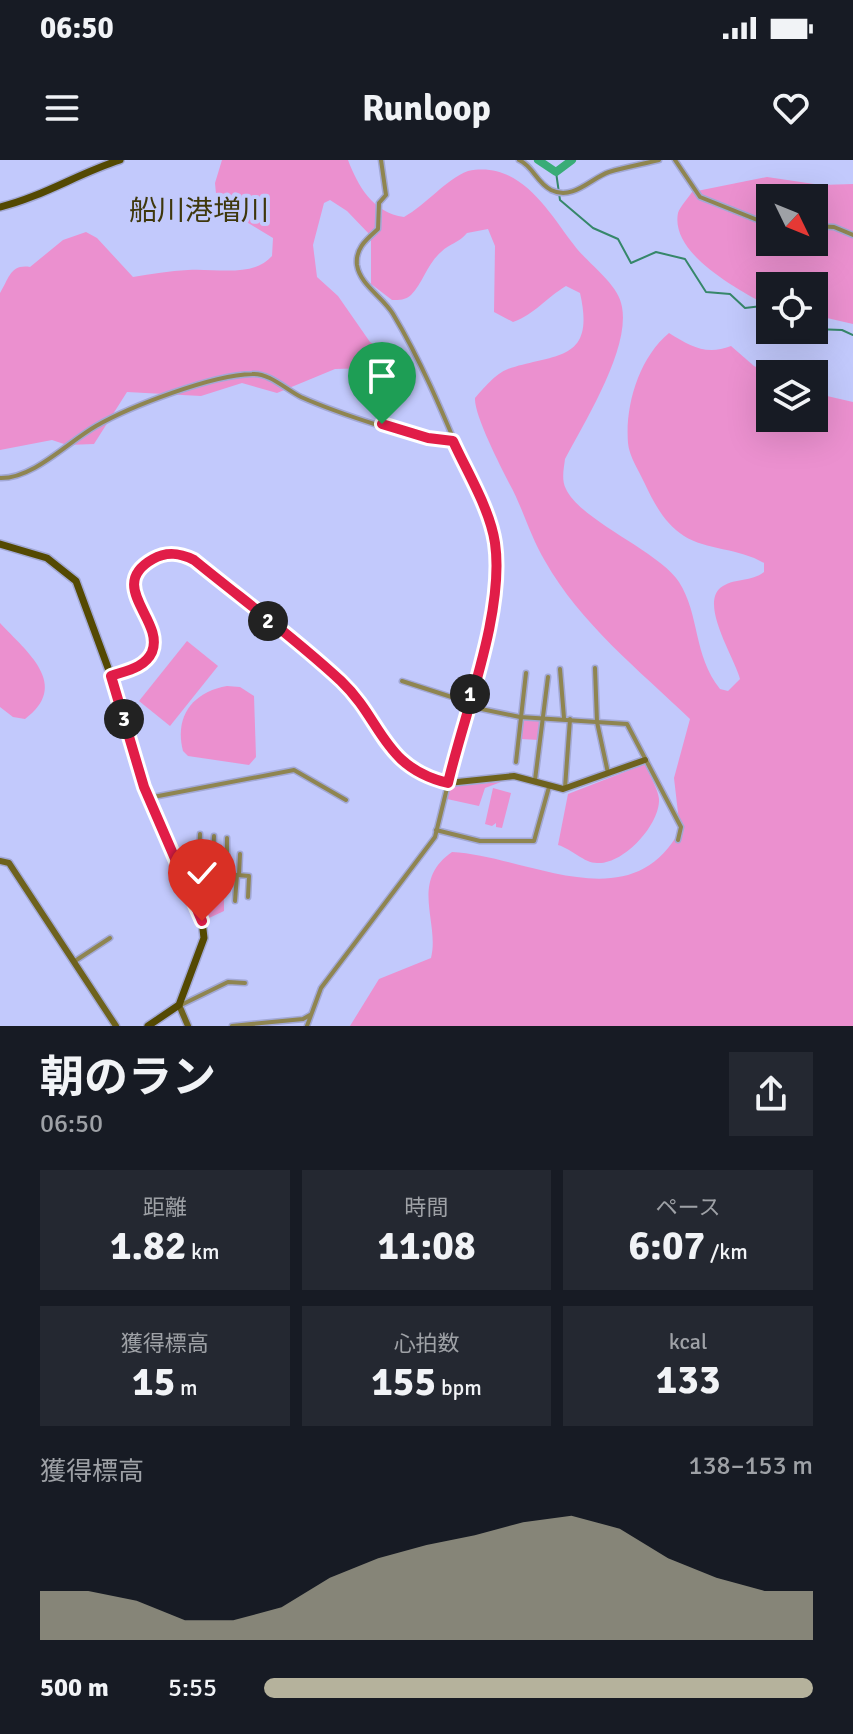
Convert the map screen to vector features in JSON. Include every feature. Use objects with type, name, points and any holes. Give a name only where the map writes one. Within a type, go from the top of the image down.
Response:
[{"type":"main road","points":[[0,207],[44,192],[85,171],[120,160]]},
{"type":"main road","points":[[0,544],[47,558],[76,581],[111,676],[148,798],[204,932],[179,1005],[148,1026]]},
{"type":"street","points":[[307,1026],[321,988],[416,864],[436,830],[488,628],[496,576],[495,541],[453,441],[393,314],[365,282],[357,267],[362,245],[378,229],[379,203],[386,195],[381,160]]},
{"type":"street","points":[[519,160],[526,162],[550,189],[559,191],[579,190],[606,173],[659,160]]},
{"type":"street","points":[[675,160],[700,197],[756,219]]},
{"type":"street","points":[[828,227],[853,235]]},
{"type":"street","points":[[0,478],[38,465],[75,438],[127,409],[212,381],[255,373],[268,377],[299,396],[349,414],[428,438],[453,441]]},
{"type":"street","points":[[111,676],[143,664],[151,654],[153,633],[134,592],[139,573],[159,556],[183,554],[341,682],[395,757],[426,777],[448,783],[514,776],[535,780],[549,787],[565,788],[645,760]]},
{"type":"street","points":[[595,668],[597,722],[608,775]]},
{"type":"street","points":[[560,669],[567,719],[565,788]]},
{"type":"street","points":[[516,762],[526,673]]},
{"type":"street","points":[[535,780],[548,677]]},
{"type":"street","points":[[402,681],[467,704],[520,717],[627,724],[681,827],[678,840]]},
{"type":"street","points":[[148,798],[294,770],[346,800]]},
{"type":"street","points":[[436,830],[480,841],[534,841],[549,787]]},
{"type":"street","points":[[199,858],[200,834]]},
{"type":"street","points":[[213,858],[214,836]]},
{"type":"street","points":[[227,838],[226,874],[249,876],[248,897]]},
{"type":"street","points":[[235,901],[240,854]]},
{"type":"street","points":[[173,856],[227,859]]},
{"type":"street","points":[[0,861],[9,863],[116,1026]]},
{"type":"street","points":[[73,963],[110,938]]},
{"type":"street","points":[[188,1026],[179,1005],[228,982],[245,983]]},
{"type":"street","points":[[232,1026],[303,1019],[310,1015]]},
{"type":"shaded area","points":[[222,160],[348,160],[368,197],[384,210],[404,217],[451,180],[468,171],[503,173],[532,192],[580,252],[609,282],[622,307],[623,324],[613,364],[565,459],[564,485],[574,501],[587,513],[655,559],[679,582],[686,595],[705,663],[720,689],[728,691],[740,679],[716,616],[716,593],[723,586],[764,572],[764,563],[744,554],[693,541],[671,525],[656,505],[632,458],[628,443],[629,413],[642,369],[669,333],[706,350],[731,346],[756,367],[756,432],[828,432],[828,396],[853,402],[853,1026],[350,1026],[379,979],[431,958],[433,944],[429,889],[439,864],[452,852],[576,877],[606,878],[634,873],[659,858],[680,830],[674,778],[690,719],[612,645],[559,584],[540,551],[483,428],[475,398],[482,390],[503,371],[568,351],[577,344],[583,316],[580,293],[566,286],[528,315],[513,322],[494,312],[495,246],[488,229],[467,233],[444,249],[411,295],[392,300],[371,284],[371,236],[347,211],[330,200],[324,203],[313,245],[317,277],[338,296],[370,342],[384,351],[383,359],[368,368],[335,369],[277,393],[242,383],[201,396],[127,392],[94,444],[67,445],[52,440],[0,450],[0,293],[14,270],[30,267],[63,240],[86,232],[97,238],[133,277],[188,270],[244,270],[264,263],[272,256],[273,238],[217,204],[215,183]]},
{"type":"shaded area","points":[[767,177],[814,184],[756,184],[756,256],[828,256],[828,185],[853,184],[853,324],[828,318],[828,272],[756,272],[756,299],[724,280],[695,256],[684,242],[678,228],[678,213],[692,192]]},
{"type":"shaded area","points":[[0,623],[32,657],[44,681],[44,694],[38,706],[25,719],[13,717],[0,707]]},
{"type":"shaded area","points":[[187,641],[218,666],[170,726],[139,701]]},
{"type":"shaded area","points":[[227,686],[240,687],[254,696],[256,757],[249,765],[188,756],[183,751],[181,727],[189,708],[205,694]]},
{"type":"shaded area","points":[[522,718],[542,720],[539,740],[521,739]]},
{"type":"shaded area","points":[[645,764],[659,799],[653,820],[638,842],[618,858],[597,863],[558,845],[568,794]]},
{"type":"shaded area","points":[[501,782],[485,788],[479,806],[447,799],[447,791],[453,786]]},
{"type":"shaded area","points":[[493,788],[511,793],[502,828],[496,827],[496,823],[492,826],[485,824]]},
{"type":"shaded area","points":[[179,859],[211,861],[210,885],[224,886],[224,911],[209,918]]},
{"type":"waterway","points":[[538,160],[556,172],[572,160]]},
{"type":"waterway","points":[[556,172],[560,200],[593,228],[618,239],[631,263],[656,252],[685,259],[706,292],[730,294],[745,308],[756,307]]},
{"type":"waterway","points":[[828,330],[842,330],[853,335]]},
{"type":"district","name":"船川港増川","points":[[199,210]]},
{"type":"route","points":[[202,921],[144,787],[111,676],[143,664],[151,654],[153,633],[134,592],[135,579],[150,561],[169,553],[183,554],[194,560],[341,682],[355,697],[395,757],[426,777],[448,783],[488,628],[496,576],[495,541],[453,441],[428,438],[382,424]]}]
